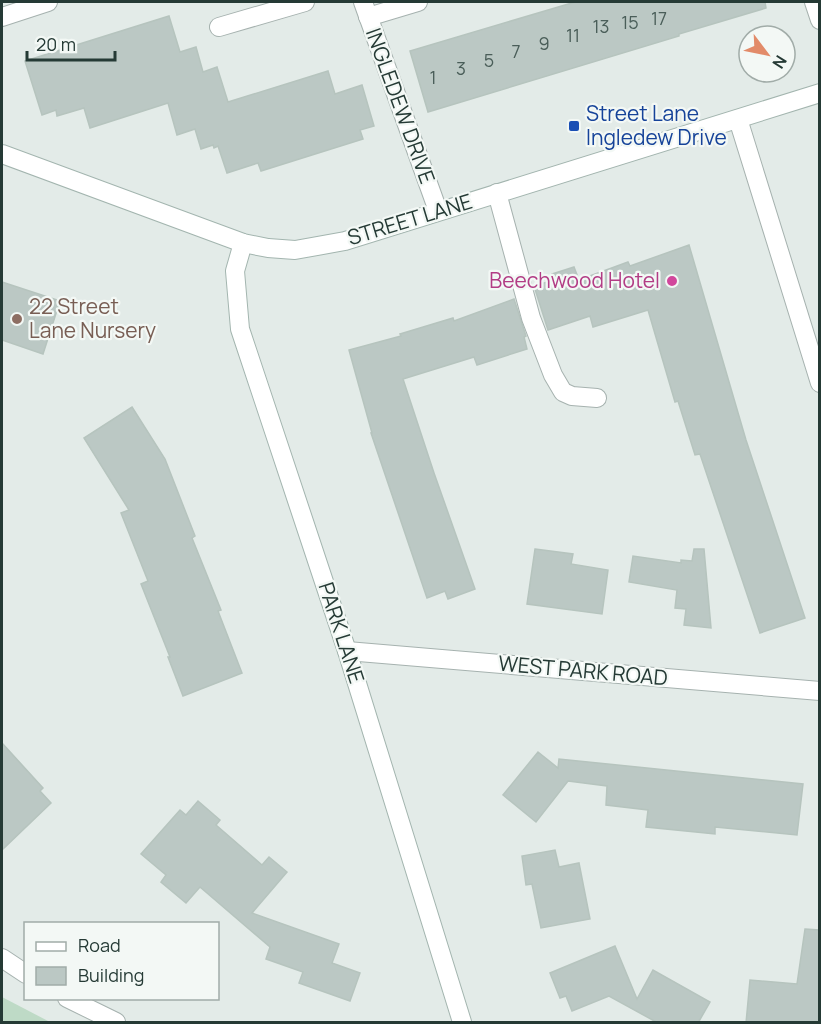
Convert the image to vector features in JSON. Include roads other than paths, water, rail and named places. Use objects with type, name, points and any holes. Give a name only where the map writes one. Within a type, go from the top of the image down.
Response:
[{"type":"street","points":[[2,17],[48,2]]},
{"type":"street","points":[[219,27],[305,2]]},
{"type":"street","points":[[366,9],[418,2]]},
{"type":"street","points":[[814,2],[819,20]]},
{"type":"street","name":"INGLEDEW DRIVE","points":[[366,9],[438,211]]},
{"type":"street","name":"STREET LANE","points":[[2,154],[243,243],[295,250],[345,241],[819,93]]},
{"type":"street","points":[[738,119],[819,383]]},
{"type":"street","points":[[498,193],[531,318],[558,385],[563,392],[572,396],[597,398]]},
{"type":"street","name":"PARK LANE","points":[[243,243],[235,271],[240,329],[347,651],[462,1023]]},
{"type":"street","name":"WEST PARK ROAD","points":[[347,651],[819,691]]},
{"type":"street","points":[[2,958],[24,973]]},
{"type":"street","points":[[69,1000],[116,1023]]},
{"type":"place","name":"Street Lane Ingledew Drive","points":[[574,126]]},
{"type":"place","name":"Beechwood Hotel","points":[[672,281]]},
{"type":"place","name":"22 Street Lane Nursery","points":[[17,319]]}]
